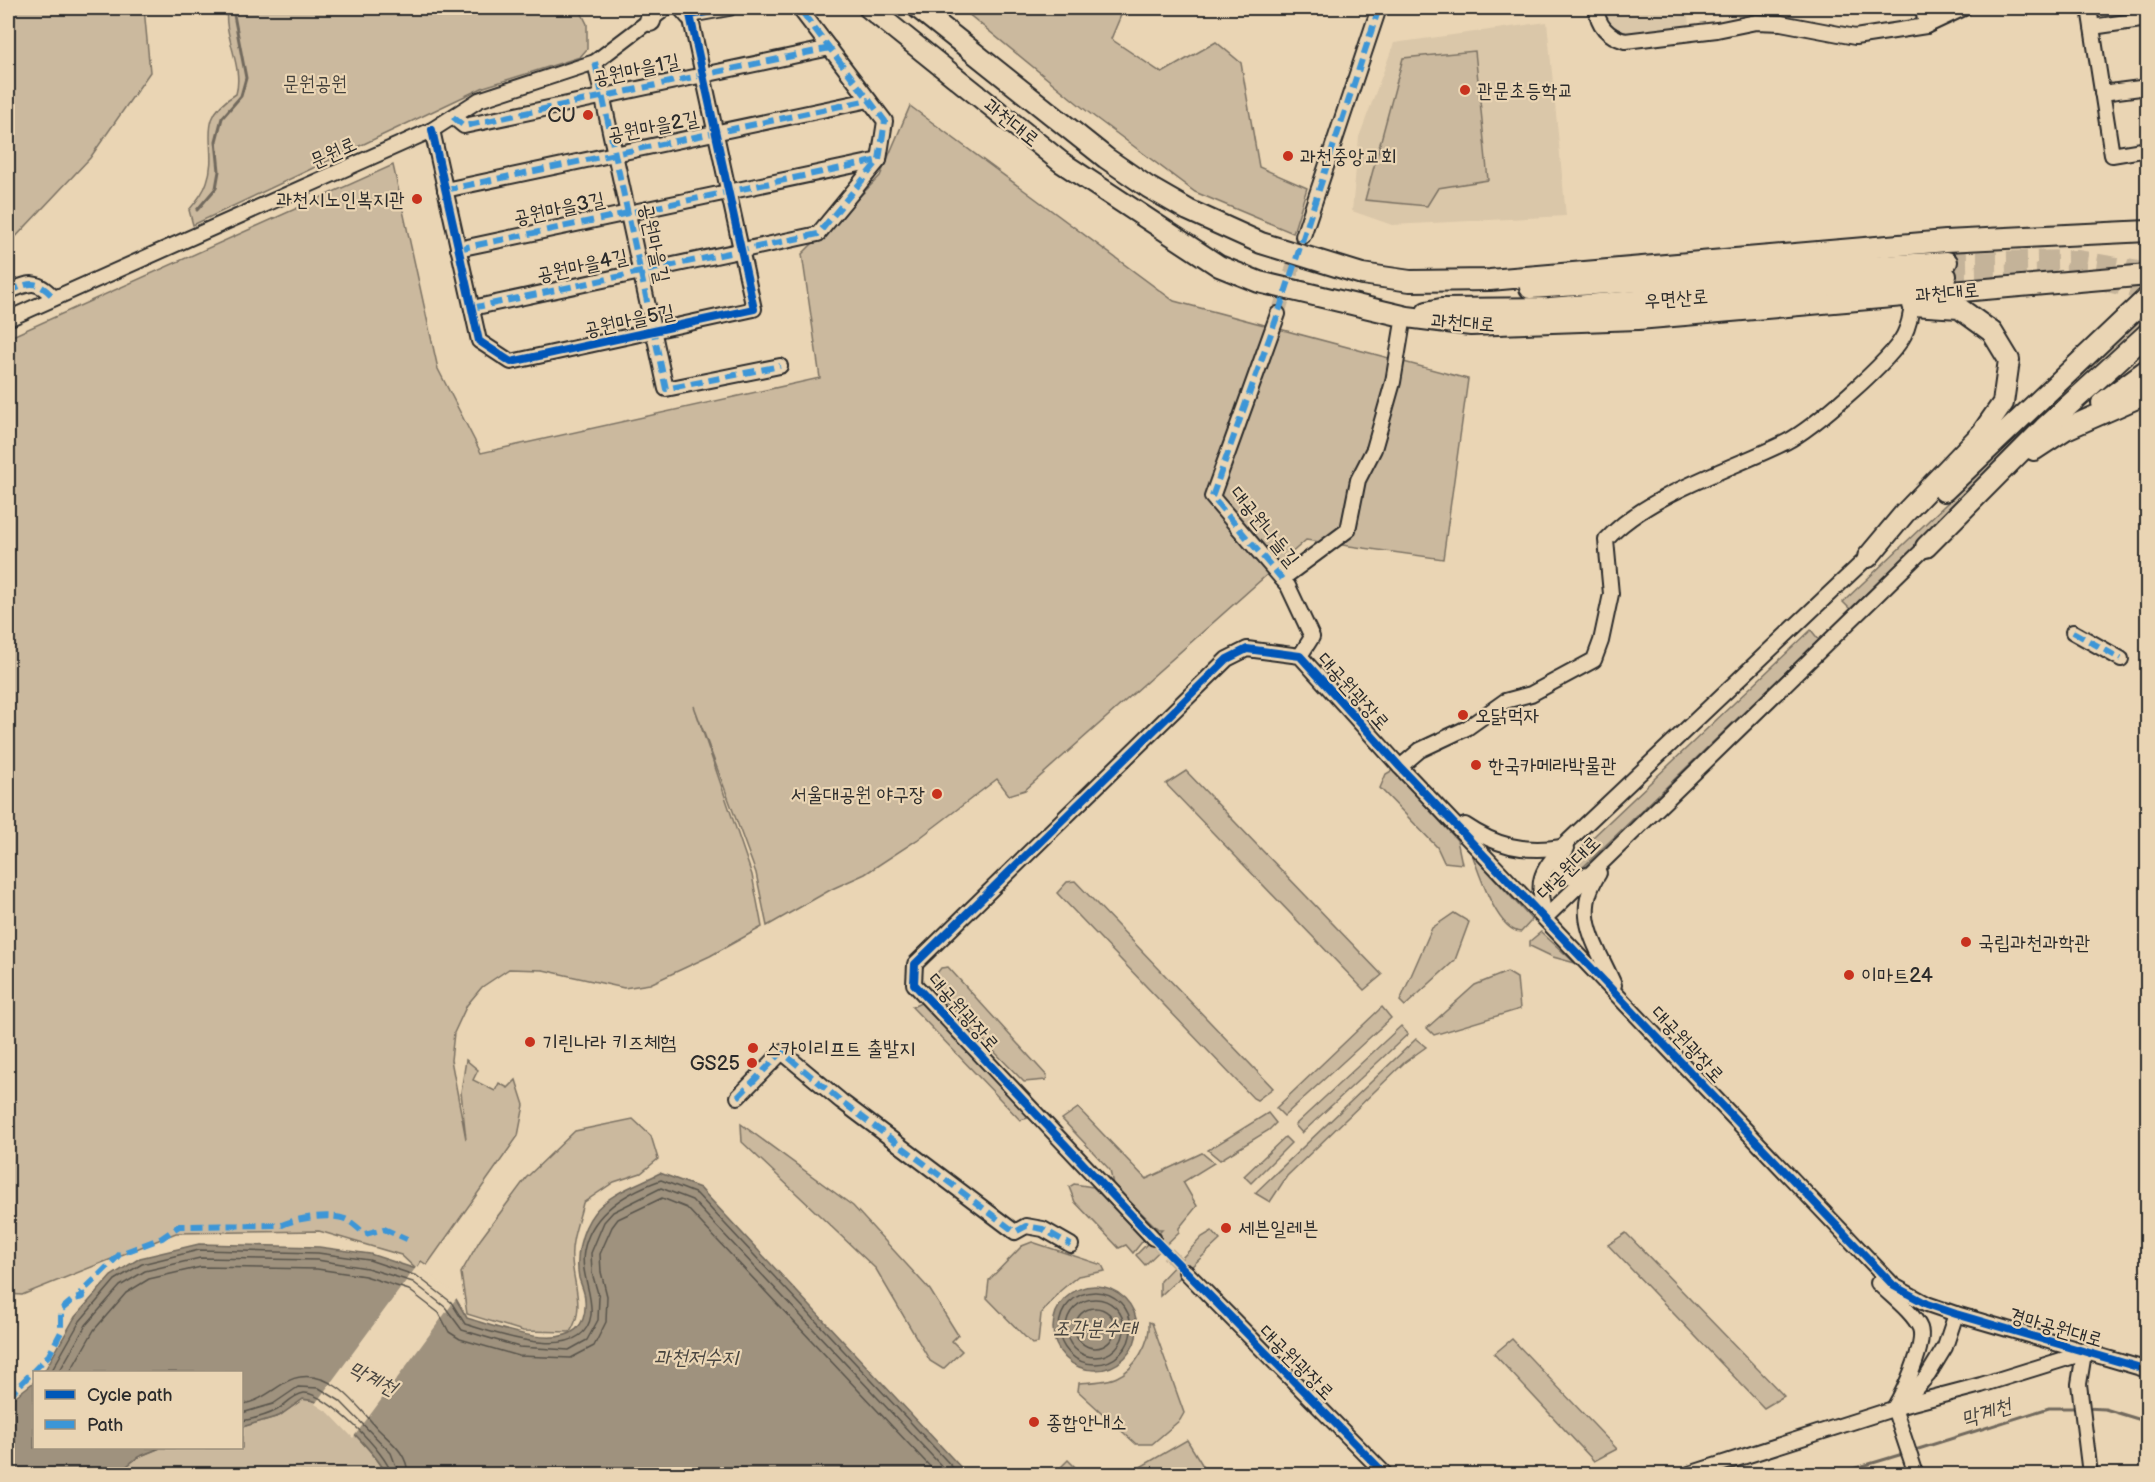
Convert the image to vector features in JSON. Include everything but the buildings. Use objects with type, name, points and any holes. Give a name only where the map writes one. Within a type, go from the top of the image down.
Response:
[{"type":"highway","name":"과천대로","points":[[869,8],[1062,162],[1219,266],[1258,282],[1405,317],[1471,325],[1638,319],[2148,275]]},
{"type":"highway","name":"과천대로","points":[[918,8],[1106,158],[1188,210],[1261,243],[1362,274],[1410,281],[1490,280],[1946,241],[2148,231]]},
{"type":"highway","name":"우면산로","points":[[1405,317],[1441,309],[1550,308],[1946,269],[1444,290],[1410,281]]},
{"type":"highway","points":[[1868,557],[1886,547],[2148,297]]},
{"type":"highway","points":[[1868,557],[1904,514],[1982,434],[2003,403],[2009,360],[1992,332],[1959,308],[1912,304],[1884,298]]},
{"type":"highway","points":[[1926,547],[2044,428],[2148,333]]},
{"type":"highway","points":[[2007,467],[2066,429],[2148,369]]},
{"type":"highway","points":[[2066,429],[2148,393]]},
{"type":"street","name":"문원로","points":[[8,319],[432,130],[479,100],[595,62],[652,14],[666,8]]},
{"type":"street","points":[[729,8],[691,10],[740,251]]},
{"type":"street","points":[[798,8],[885,121],[879,159]]},
{"type":"street","points":[[1303,236],[1379,8]]},
{"type":"street","points":[[1596,8],[1601,26],[1607,32],[1625,41],[1717,30],[1756,22],[1781,23],[1855,37],[1926,26],[1964,8]]},
{"type":"street","points":[[1923,8],[1926,26]]},
{"type":"street","points":[[2089,8],[2112,155],[2148,149]]},
{"type":"street","points":[[2092,27],[2148,20]]},
{"type":"street","name":"공원마을1길","points":[[453,117],[464,126],[830,48]]},
{"type":"street","name":"공원마을길","points":[[595,62],[666,389],[780,366]]},
{"type":"street","points":[[2102,93],[2148,87]]},
{"type":"street","name":"공원마을2길","points":[[445,190],[869,100]]},
{"type":"street","points":[[432,130],[472,308]]},
{"type":"street","name":"공원마을3길","points":[[458,249],[879,159]]},
{"type":"street","name":"공원마을4길","points":[[472,308],[818,234],[879,159]]},
{"type":"street","name":"공원마을5길","points":[[472,308],[479,341],[511,362],[754,309],[740,251]]},
{"type":"street","points":[[8,292],[26,284],[36,284],[43,286],[54,298]]},
{"type":"street","points":[[1400,767],[1420,750],[1467,728],[1504,701],[1531,694],[1594,660],[1601,642],[1611,594],[1606,540],[1618,527],[1679,491],[1787,441],[1835,405],[1862,382],[1903,337],[1912,304]]},
{"type":"street","name":"대공원나들길","points":[[1278,314],[1212,497],[1282,579],[1312,637],[1300,656]]},
{"type":"street","points":[[1282,579],[1348,530],[1358,480],[1374,449],[1387,405],[1405,317]]},
{"type":"street","name":"대공원대로","points":[[1545,918],[1926,547]]},
{"type":"street","name":"대공원대로","points":[[1545,918],[1538,886],[1545,867],[1575,832],[1868,557]]},
{"type":"street","points":[[2073,632],[2121,659]]},
{"type":"street","name":"대공원광장로","points":[[1153,1238],[914,984],[915,964],[1227,659],[1247,649],[1300,656],[1400,767],[1894,1286],[1927,1304],[1956,1314]]},
{"type":"street","points":[[1445,812],[1490,841],[1512,848],[1529,851],[1562,847]]},
{"type":"street","points":[[1575,832],[1561,859],[1560,872],[1566,877],[1591,875]]},
{"type":"street","points":[[1615,848],[1595,879],[1585,906],[1588,930],[1617,993]]},
{"type":"street","points":[[738,1097],[782,1052],[841,1101],[1015,1232],[1026,1226],[1043,1229],[1071,1245]]},
{"type":"street","points":[[1862,1253],[1867,1271],[1919,1327],[1921,1338],[1897,1407],[1900,1426],[1916,1474]]},
{"type":"street","name":"대공원광장로","points":[[1186,1272],[1385,1474]]},
{"type":"street","points":[[1897,1407],[1928,1375],[1940,1356],[1956,1314]]},
{"type":"street","name":"경마공원대로","points":[[1956,1314],[2148,1370]]},
{"type":"street","points":[[1689,1474],[1897,1407],[1981,1385],[2084,1353],[2079,1384],[2090,1474]]},
{"type":"shaded area","points":[[1603,8],[1687,8],[1689,25],[1626,34],[1612,28],[1605,19]]},
{"type":"shaded area","name":"관문초등학교","points":[[1547,22],[1566,216],[1392,225],[1352,211],[1359,137],[1394,43]]},
{"type":"green space","points":[[8,8],[144,8],[150,72],[90,158],[8,245]]},
{"type":"green space","name":"문원공원","points":[[227,8],[579,8],[587,24],[587,49],[580,57],[484,87],[193,225],[189,210],[204,189],[210,169],[211,124],[223,104],[236,94],[238,83],[236,62],[228,30]]},
{"type":"green space","points":[[961,8],[1124,8],[1111,39],[1162,73],[1216,42],[1241,63],[1259,167],[1307,188],[1293,233],[1195,192],[1088,112]]},
{"type":"green space","points":[[1475,51],[1488,180],[1438,188],[1427,206],[1365,200],[1403,58]]},
{"type":"green space","points":[[910,106],[1174,301],[1468,379],[1443,559],[1306,540],[1025,790],[1009,795],[997,779],[917,840],[865,874],[832,889],[767,926],[756,873],[694,706],[752,875],[762,927],[710,956],[650,984],[624,988],[543,970],[509,969],[482,987],[467,1005],[454,1033],[451,1060],[466,1139],[461,1092],[466,1060],[478,1070],[473,1080],[495,1091],[499,1083],[508,1088],[516,1080],[524,1105],[518,1136],[427,1265],[421,1261],[416,1269],[401,1255],[319,1231],[176,1233],[22,1295],[8,1294],[8,338],[393,165],[438,369],[481,453],[820,378],[802,254],[880,176]]},
{"type":"green space","points":[[2147,313],[2147,329],[1850,609],[1843,602]]},
{"type":"green space","points":[[1811,630],[1819,640],[1580,870],[1573,870],[1568,865],[1571,858]]},
{"type":"green space","points":[[1393,770],[1457,840],[1462,864],[1444,862],[1437,847],[1380,788],[1386,774]]},
{"type":"green space","points":[[1186,771],[1382,975],[1364,990],[1166,784]]},
{"type":"green space","points":[[1472,854],[1532,920],[1521,932],[1512,929],[1497,912],[1484,887]]},
{"type":"green space","points":[[1075,881],[1273,1088],[1257,1100],[1253,1098],[1057,893],[1067,882]]},
{"type":"green space","points":[[1454,913],[1469,922],[1455,960],[1405,1006],[1400,1001],[1432,928]]},
{"type":"green space","points":[[1541,932],[1575,963],[1553,957],[1530,946],[1530,941]]},
{"type":"green space","points":[[948,967],[1047,1076],[1046,1080],[1024,1082],[942,998],[936,988],[934,977],[941,968]]},
{"type":"green space","points":[[1507,972],[1517,978],[1520,1009],[1434,1035],[1427,1028],[1475,985]]},
{"type":"green space","points":[[921,1003],[1032,1117],[1020,1120],[912,1007]]},
{"type":"green space","points":[[1382,1007],[1391,1018],[1284,1116],[1276,1108]]},
{"type":"green space","points":[[1401,1026],[1408,1034],[1302,1133],[1295,1125]]},
{"type":"green space","points":[[1416,1039],[1426,1047],[1405,1062],[1287,1176],[1270,1202],[1255,1193]]},
{"type":"green space","points":[[1078,1108],[1146,1179],[1202,1153],[1214,1163],[1183,1182],[1197,1206],[1179,1228],[1179,1232],[1145,1265],[1136,1255],[1162,1229],[1158,1229],[1113,1185],[1110,1170],[1062,1119]]},
{"type":"green space","points":[[1268,1113],[1276,1123],[1269,1130],[1220,1160],[1208,1150]]},
{"type":"green space","points":[[633,1119],[651,1136],[658,1159],[641,1173],[614,1182],[583,1203],[572,1245],[578,1305],[575,1323],[570,1332],[523,1331],[467,1314],[461,1273],[480,1240],[526,1178],[575,1131]]},
{"type":"green space","points":[[741,1124],[853,1206],[930,1290],[958,1335],[952,1341],[962,1351],[943,1369],[930,1361],[876,1269],[742,1142]]},
{"type":"green space","points":[[1285,1137],[1291,1143],[1251,1183],[1244,1176]]},
{"type":"green space","points":[[1074,1184],[1093,1187],[1145,1238],[1133,1253],[1126,1245],[1119,1248],[1075,1202],[1069,1187]]},
{"type":"green space","points":[[1212,1231],[1220,1240],[1160,1296],[1160,1281],[1202,1237]]},
{"type":"green space","points":[[1626,1233],[1784,1396],[1764,1408],[1608,1245]]},
{"type":"green space","points":[[1032,1242],[1102,1265],[1105,1271],[1078,1276],[1060,1291],[1041,1314],[1038,1343],[1032,1344],[987,1298],[989,1280],[1022,1246]]},
{"type":"green space","points":[[1149,1322],[1152,1323],[1184,1413],[1180,1420],[1152,1444],[1136,1444],[1078,1391],[1079,1383],[1113,1379],[1130,1368],[1144,1346]]},
{"type":"green space","points":[[1512,1339],[1617,1449],[1594,1461],[1494,1354]]},
{"type":"green space","points":[[303,1399],[317,1402],[334,1414],[366,1446],[386,1474],[117,1474],[138,1457],[158,1449],[243,1449],[243,1427],[279,1416]]},
{"type":"green space","points":[[1187,1440],[1208,1474],[1141,1474],[1137,1469]]},
{"type":"green space","points":[[1068,1460],[1080,1472],[1093,1474],[1054,1474]]},
{"type":"water","name":"과천저수지","points":[[660,1173],[700,1188],[967,1474],[386,1474],[375,1457],[355,1435],[334,1414],[315,1401],[303,1399],[279,1416],[243,1427],[243,1371],[45,1371],[75,1317],[111,1276],[140,1258],[199,1244],[319,1247],[370,1254],[419,1270],[456,1299],[467,1318],[521,1334],[541,1337],[559,1336],[573,1331],[583,1320],[585,1297],[579,1278],[578,1261],[582,1236],[589,1220],[600,1206],[625,1190]]},
{"type":"water","name":"조각분수대","points":[[1087,1286],[1103,1286],[1119,1293],[1130,1304],[1137,1320],[1134,1344],[1125,1358],[1103,1370],[1087,1370],[1071,1363],[1060,1352],[1053,1336],[1053,1320],[1060,1304],[1071,1293]]},
{"type":"water","points":[[33,1383],[33,1449],[158,1449],[138,1457],[117,1474],[8,1474],[8,1402]]},
{"type":"pier","points":[[417,1266],[458,1296],[353,1438],[329,1413],[315,1404]]},
{"type":"waterway","points":[[197,210],[216,188],[219,171],[216,141],[222,118],[241,96],[246,78],[234,15],[236,8]]},
{"type":"waterway","name":"막계천","points":[[1912,1451],[2049,1408],[2079,1408]]},
{"type":"waterway","name":"막계천","points":[[2085,1408],[2105,1409],[2148,1422]]},
{"type":"waterway","name":"막계천","points":[[1836,1474],[1906,1453]]},
{"type":"tunnel","points":[[1278,314],[1303,236]]},
{"type":"tunnel","points":[[1947,262],[2078,260],[2148,273]]},
{"type":"tunnel","points":[[1946,276],[2072,273]]},
{"type":"tunnel","points":[[2101,280],[2148,292]]},
{"type":"tunnel","points":[[1153,1238],[1186,1272]]},
{"type":"marked path","points":[[472,308],[818,234],[879,160],[885,121],[799,8]]},
{"type":"marked path","points":[[1282,579],[1212,497],[1278,314],[1379,8]]},
{"type":"marked path","points":[[453,117],[464,126],[830,48]]},
{"type":"marked path","points":[[595,62],[666,389],[780,366]]},
{"type":"marked path","points":[[445,190],[869,100]]},
{"type":"marked path","points":[[458,249],[879,160]]},
{"type":"marked path","points":[[8,292],[33,284],[43,288],[54,298]]},
{"type":"marked path","points":[[2073,632],[2121,659]]},
{"type":"marked path","points":[[738,1097],[782,1052],[841,1101],[1015,1232],[1026,1226],[1043,1229],[1071,1245]]},
{"type":"marked path","points":[[33,1371],[49,1355],[61,1332],[61,1310],[74,1299],[83,1297],[82,1292],[120,1254],[162,1238],[179,1226],[282,1225],[304,1218],[331,1216],[348,1220],[365,1234],[384,1229],[407,1239]]},
{"type":"marked path","points":[[8,1397],[33,1371]]},
{"type":"cycle path","points":[[432,130],[479,341],[511,362],[754,309],[690,15],[729,8]]},
{"type":"cycle path","points":[[1385,1474],[1153,1238],[914,984],[915,964],[1227,659],[1247,649],[1300,656],[1400,767],[1894,1286],[1927,1304],[1956,1314],[2148,1370]]},
{"type":"place","name":"관문초등학교","points":[[1465,90]]},
{"type":"place","name":"CU","points":[[588,115]]},
{"type":"place","name":"과천중앙교회","points":[[1288,156]]},
{"type":"place","name":"과천시노인복지관","points":[[417,199]]},
{"type":"place","name":"오닭먹자","points":[[1463,715]]},
{"type":"place","name":"한국카메라박물관","points":[[1476,765]]},
{"type":"place","name":"서울대공원 야구장","points":[[937,794]]},
{"type":"place","name":"국립과천과학관","points":[[1966,942]]},
{"type":"place","name":"이마트24","points":[[1849,975]]},
{"type":"place","name":"기린나라 키즈체험","points":[[530,1042]]},
{"type":"place","name":"스카이리프트 출발지","points":[[753,1048]]},
{"type":"place","name":"GS25","points":[[752,1063]]},
{"type":"place","name":"세븐일레븐","points":[[1226,1228]]},
{"type":"place","name":"종합안내소","points":[[1034,1422]]}]
